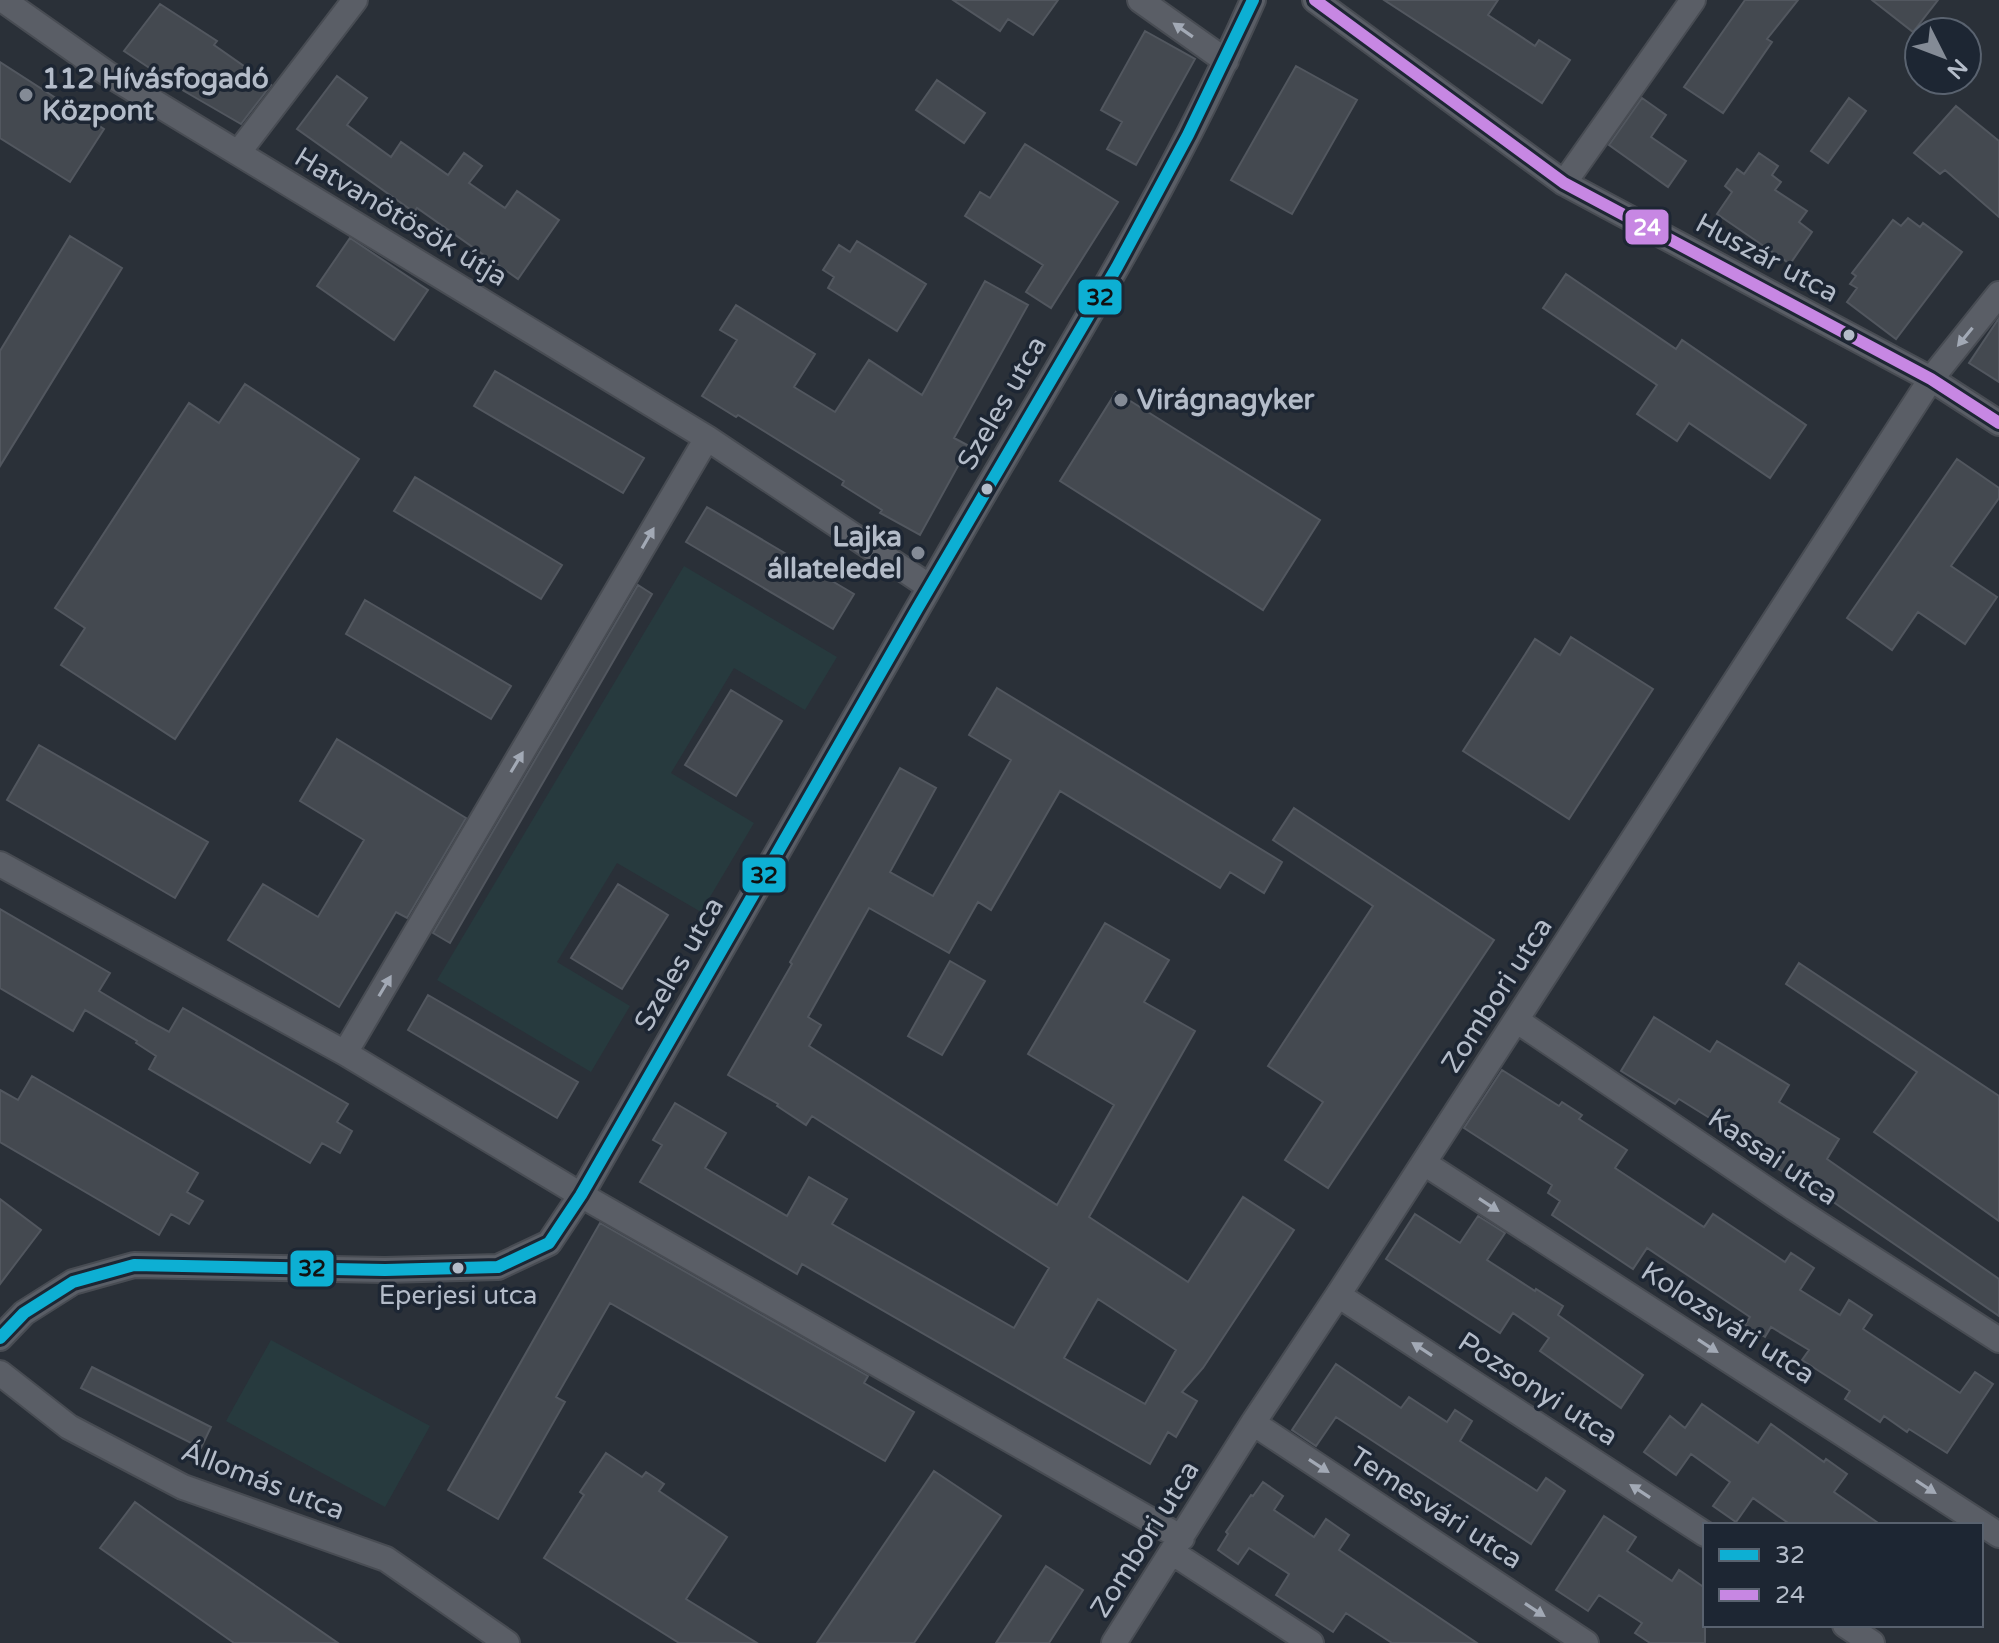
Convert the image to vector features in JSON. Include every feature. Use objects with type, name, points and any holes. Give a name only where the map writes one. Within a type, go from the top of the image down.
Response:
[{"type":"street","name":"Hatvanötösök útja","points":[[3,0],[108,74],[707,438],[930,587]]},
{"type":"street","points":[[238,153],[355,0]]},
{"type":"street","points":[[1140,0],[1226,61]]},
{"type":"street","name":"Szeles utca","points":[[0,1338],[24,1313],[73,1282],[134,1265],[385,1270],[498,1267],[549,1243],[581,1195],[1148,212],[1226,61],[1253,0]]},
{"type":"street","name":"Huszár utca","points":[[1315,0],[1564,183],[1931,379],[1999,423]]},
{"type":"street","points":[[1564,183],[1693,0]]},
{"type":"street","name":"Zombori utca","points":[[1114,1643],[1253,1423],[1931,379],[1999,294]]},
{"type":"street","points":[[345,1053],[707,438]]},
{"type":"street","points":[[0,864],[345,1053],[1177,1545],[1311,1643]]},
{"type":"street","name":"Kassai utca","points":[[1516,1020],[1794,1208],[1999,1340]]},
{"type":"street","name":"Kolozsvári utca","points":[[1424,1163],[1980,1523]]},
{"type":"street","name":"Pozsonyi utca","points":[[1338,1295],[1703,1533]]},
{"type":"street","name":"Állomás utca","points":[[0,1373],[69,1427],[183,1487],[386,1559],[507,1643]]},
{"type":"street","name":"Temesvári utca","points":[[1253,1423],[1586,1643]]},
{"type":"street","points":[[1848,1627],[1872,1643]]},
{"type":"green space","points":[[684,566],[837,657],[805,710],[734,668],[671,773],[754,823],[701,912],[617,863],[557,962],[630,1006],[591,1072],[437,980]]},
{"type":"green space","points":[[271,1340],[430,1426],[385,1507],[226,1421]]},
{"type":"building","points":[[953,0],[1058,0],[1033,35],[1008,19],[1000,31]]},
{"type":"building","points":[[1384,0],[1498,0],[1488,15],[1535,46],[1539,40],[1570,60],[1542,103]]},
{"type":"building","points":[[1745,0],[1798,0],[1767,39],[1772,42],[1723,113],[1684,87]]},
{"type":"building","points":[[1872,0],[1938,0],[1926,16],[1903,16],[1903,24]]},
{"type":"building","points":[[160,4],[217,41],[214,45],[271,85],[241,124],[124,51]]},
{"type":"building","points":[[1145,31],[1195,59],[1136,165],[1107,149],[1122,122],[1101,110]]},
{"type":"building","name":"112 Hívásfogadó Központ","points":[[0,62],[104,129],[70,182],[0,138]]},
{"type":"building","points":[[1296,66],[1357,100],[1292,214],[1231,180]]},
{"type":"building","points":[[337,76],[367,98],[347,125],[391,157],[401,142],[448,175],[464,153],[482,166],[469,183],[505,208],[517,191],[559,220],[518,279],[417,208],[414,212],[297,129]]},
{"type":"building","points":[[937,80],[985,113],[964,143],[916,110]]},
{"type":"building","points":[[1642,98],[1666,115],[1651,137],[1686,161],[1668,187],[1609,145]]},
{"type":"building","points":[[1849,98],[1866,111],[1828,163],[1811,151]]},
{"type":"building","points":[[1956,106],[1999,141],[1999,217],[1945,170],[1940,174],[1914,153]]},
{"type":"building","points":[[1025,144],[1118,202],[1051,308],[1026,292],[1043,265],[965,216],[980,192],[990,198]]},
{"type":"building","points":[[1759,153],[1778,166],[1772,175],[1781,182],[1775,190],[1807,211],[1799,222],[1812,232],[1790,264],[1717,214],[1732,192],[1725,186],[1737,169],[1744,174]]},
{"type":"building","points":[[1908,218],[1920,227],[1923,223],[1962,252],[1896,339],[1847,302],[1857,288],[1850,284],[1856,276],[1852,273],[1893,220],[1901,226]]},
{"type":"building","points":[[70,236],[122,268],[0,466],[0,351]]},
{"type":"building","points":[[350,238],[428,290],[394,340],[317,286]]},
{"type":"building","points":[[857,241],[926,284],[897,331],[828,288],[834,277],[823,270],[839,245],[850,252]]},
{"type":"building","points":[[1566,274],[1676,349],[1682,340],[1806,425],[1770,478],[1689,423],[1677,441],[1637,414],[1657,385],[1543,308]]},
{"type":"building","points":[[985,281],[1028,305],[954,438],[969,446],[920,535],[880,513],[882,510],[842,485],[844,481],[702,396],[737,340],[720,330],[736,305],[815,354],[794,387],[835,412],[869,360],[922,395]]},
{"type":"building","points":[[1999,318],[1999,382],[1969,363]]},
{"type":"building","points":[[495,371],[644,458],[623,493],[474,406]]},
{"type":"building","points":[[245,384],[359,459],[175,739],[61,665],[85,628],[55,608],[189,403],[219,423]]},
{"type":"building","points":[[1116,392],[1320,520],[1263,610],[1060,481]]},
{"type":"building","points":[[1957,459],[1999,488],[1999,498],[1951,566],[1997,597],[1965,644],[1918,612],[1892,650],[1847,618]]},
{"type":"building","points":[[415,477],[562,565],[541,599],[394,511]]},
{"type":"building","points":[[707,507],[854,594],[833,629],[686,542]]},
{"type":"building","points":[[638,585],[652,594],[450,943],[433,933]]},
{"type":"building","points":[[365,600],[511,686],[491,719],[346,634]]},
{"type":"building","points":[[1571,637],[1653,689],[1569,819],[1463,751],[1535,639],[1560,655]]},
{"type":"building","points":[[997,688],[1282,862],[1264,893],[1230,872],[1220,888],[1060,791],[991,910],[978,902],[949,953],[869,908],[808,1017],[821,1025],[809,1046],[1057,1205],[1114,1105],[1028,1054],[1105,923],[1169,960],[1144,1002],[1195,1031],[1089,1217],[1188,1282],[1243,1197],[1294,1230],[1203,1368],[1182,1392],[1197,1401],[1176,1437],[1168,1432],[1150,1464],[802,1264],[797,1274],[640,1182],[662,1145],[653,1140],[675,1103],[726,1133],[705,1168],[787,1216],[809,1177],[847,1199],[832,1224],[1014,1328],[1049,1268],[812,1116],[806,1125],[778,1104],[728,1075],[900,768],[936,788],[890,872],[933,896],[1011,760],[969,735]],"holes":[[[1098,1299],[1176,1350],[1145,1404],[1064,1358]]]},
{"type":"building","points":[[731,690],[782,721],[736,796],[685,765]]},
{"type":"building","points":[[337,739],[466,818],[407,918],[396,912],[339,1007],[228,940],[263,884],[318,917],[364,840],[300,801]]},
{"type":"building","points":[[39,745],[208,842],[175,898],[7,800]]},
{"type":"building","points":[[1294,808],[1494,940],[1328,1188],[1285,1160],[1323,1102],[1268,1066],[1373,906],[1273,840]]},
{"type":"building","points":[[618,884],[668,915],[622,989],[571,958]]},
{"type":"building","points":[[0,909],[110,973],[99,991],[149,1021],[169,1032],[183,1008],[348,1104],[337,1122],[352,1131],[340,1153],[322,1143],[310,1163],[149,1069],[156,1056],[85,1010],[73,1031],[0,988]]},
{"type":"building","points":[[950,961],[985,981],[942,1055],[908,1036]]},
{"type":"building","points":[[1799,963],[1999,1096],[1999,1221],[1874,1132],[1917,1072],[1786,984]]},
{"type":"building","points":[[428,995],[578,1082],[557,1118],[408,1030]]},
{"type":"building","points":[[1654,1017],[1710,1052],[1717,1041],[1789,1085],[1779,1102],[1839,1139],[1827,1159],[1999,1279],[1999,1316],[1810,1186],[1757,1156],[1761,1150],[1679,1099],[1675,1104],[1621,1071]]},
{"type":"building","points":[[1502,1070],[1559,1106],[1562,1102],[1582,1115],[1579,1119],[1627,1150],[1615,1168],[1704,1227],[1713,1214],[1785,1262],[1791,1253],[1814,1268],[1800,1290],[1840,1315],[1849,1300],[1872,1315],[1863,1329],[1960,1393],[1975,1372],[1993,1384],[1947,1453],[1884,1416],[1880,1422],[1845,1399],[1850,1391],[1802,1360],[1809,1350],[1771,1327],[1765,1337],[1745,1325],[1750,1317],[1647,1248],[1633,1269],[1552,1215],[1560,1201],[1548,1193],[1552,1185],[1464,1128]]},
{"type":"building","points":[[32,1076],[198,1173],[187,1192],[203,1201],[189,1224],[171,1214],[159,1235],[0,1142],[0,1090],[18,1100]]},
{"type":"building","points":[[0,1199],[41,1230],[0,1284]]},
{"type":"building","points":[[1415,1214],[1460,1243],[1478,1216],[1505,1233],[1487,1260],[1563,1306],[1558,1315],[1643,1375],[1621,1408],[1540,1351],[1549,1338],[1513,1313],[1500,1333],[1386,1259]]},
{"type":"building","points":[[600,1223],[868,1376],[864,1383],[914,1412],[885,1461],[610,1303],[556,1397],[565,1402],[498,1519],[448,1490]]},
{"type":"building","points":[[1336,1364],[1401,1408],[1409,1397],[1447,1422],[1455,1410],[1472,1421],[1460,1441],[1537,1491],[1546,1478],[1565,1491],[1531,1544],[1336,1417],[1316,1446],[1292,1430]]},
{"type":"building","points":[[92,1367],[211,1427],[201,1448],[81,1388]]},
{"type":"building","points":[[1702,1404],[1758,1443],[1771,1424],[1824,1462],[1826,1459],[1847,1474],[1834,1492],[1878,1523],[1788,1523],[1753,1498],[1736,1522],[1713,1506],[1730,1482],[1691,1454],[1676,1475],[1644,1452],[1670,1416],[1685,1428]]},
{"type":"building","points":[[606,1453],[642,1477],[646,1472],[664,1484],[659,1491],[727,1537],[686,1599],[757,1643],[679,1643],[544,1558],[584,1495],[580,1492]]},
{"type":"building","points":[[934,1471],[1001,1516],[914,1643],[817,1643]]},
{"type":"building","points":[[1263,1482],[1283,1496],[1274,1510],[1314,1537],[1326,1519],[1349,1535],[1339,1550],[1477,1643],[1392,1643],[1346,1613],[1333,1632],[1276,1595],[1289,1574],[1249,1548],[1238,1564],[1218,1550],[1228,1534],[1226,1532]]},
{"type":"building","points":[[135,1502],[338,1643],[234,1643],[100,1548]]},
{"type":"building","points":[[1604,1516],[1636,1537],[1627,1551],[1672,1581],[1679,1570],[1703,1587],[1705,1643],[1650,1643],[1635,1633],[1642,1623],[1599,1595],[1588,1611],[1556,1590]]},
{"type":"building","points":[[1046,1566],[1083,1590],[1049,1643],[996,1643]]},
{"type":"transit line","name":"32","points":[[0,1338],[24,1313],[73,1282],[134,1265],[385,1270],[498,1267],[549,1243],[581,1195],[1117,267],[1188,135],[1253,0]]},
{"type":"transit line","name":"24","points":[[1315,0],[1564,183],[1931,379],[1999,423]]},
{"type":"place","name":"112 Hívásfogadó Központ","points":[[26,95]]},
{"type":"place","name":"Virágnagyker","points":[[1121,400]]},
{"type":"place","name":"Lajka állateledel","points":[[918,553]]},
{"type":"place","name":"Eperjesi utca","points":[[458,1268]]}]
